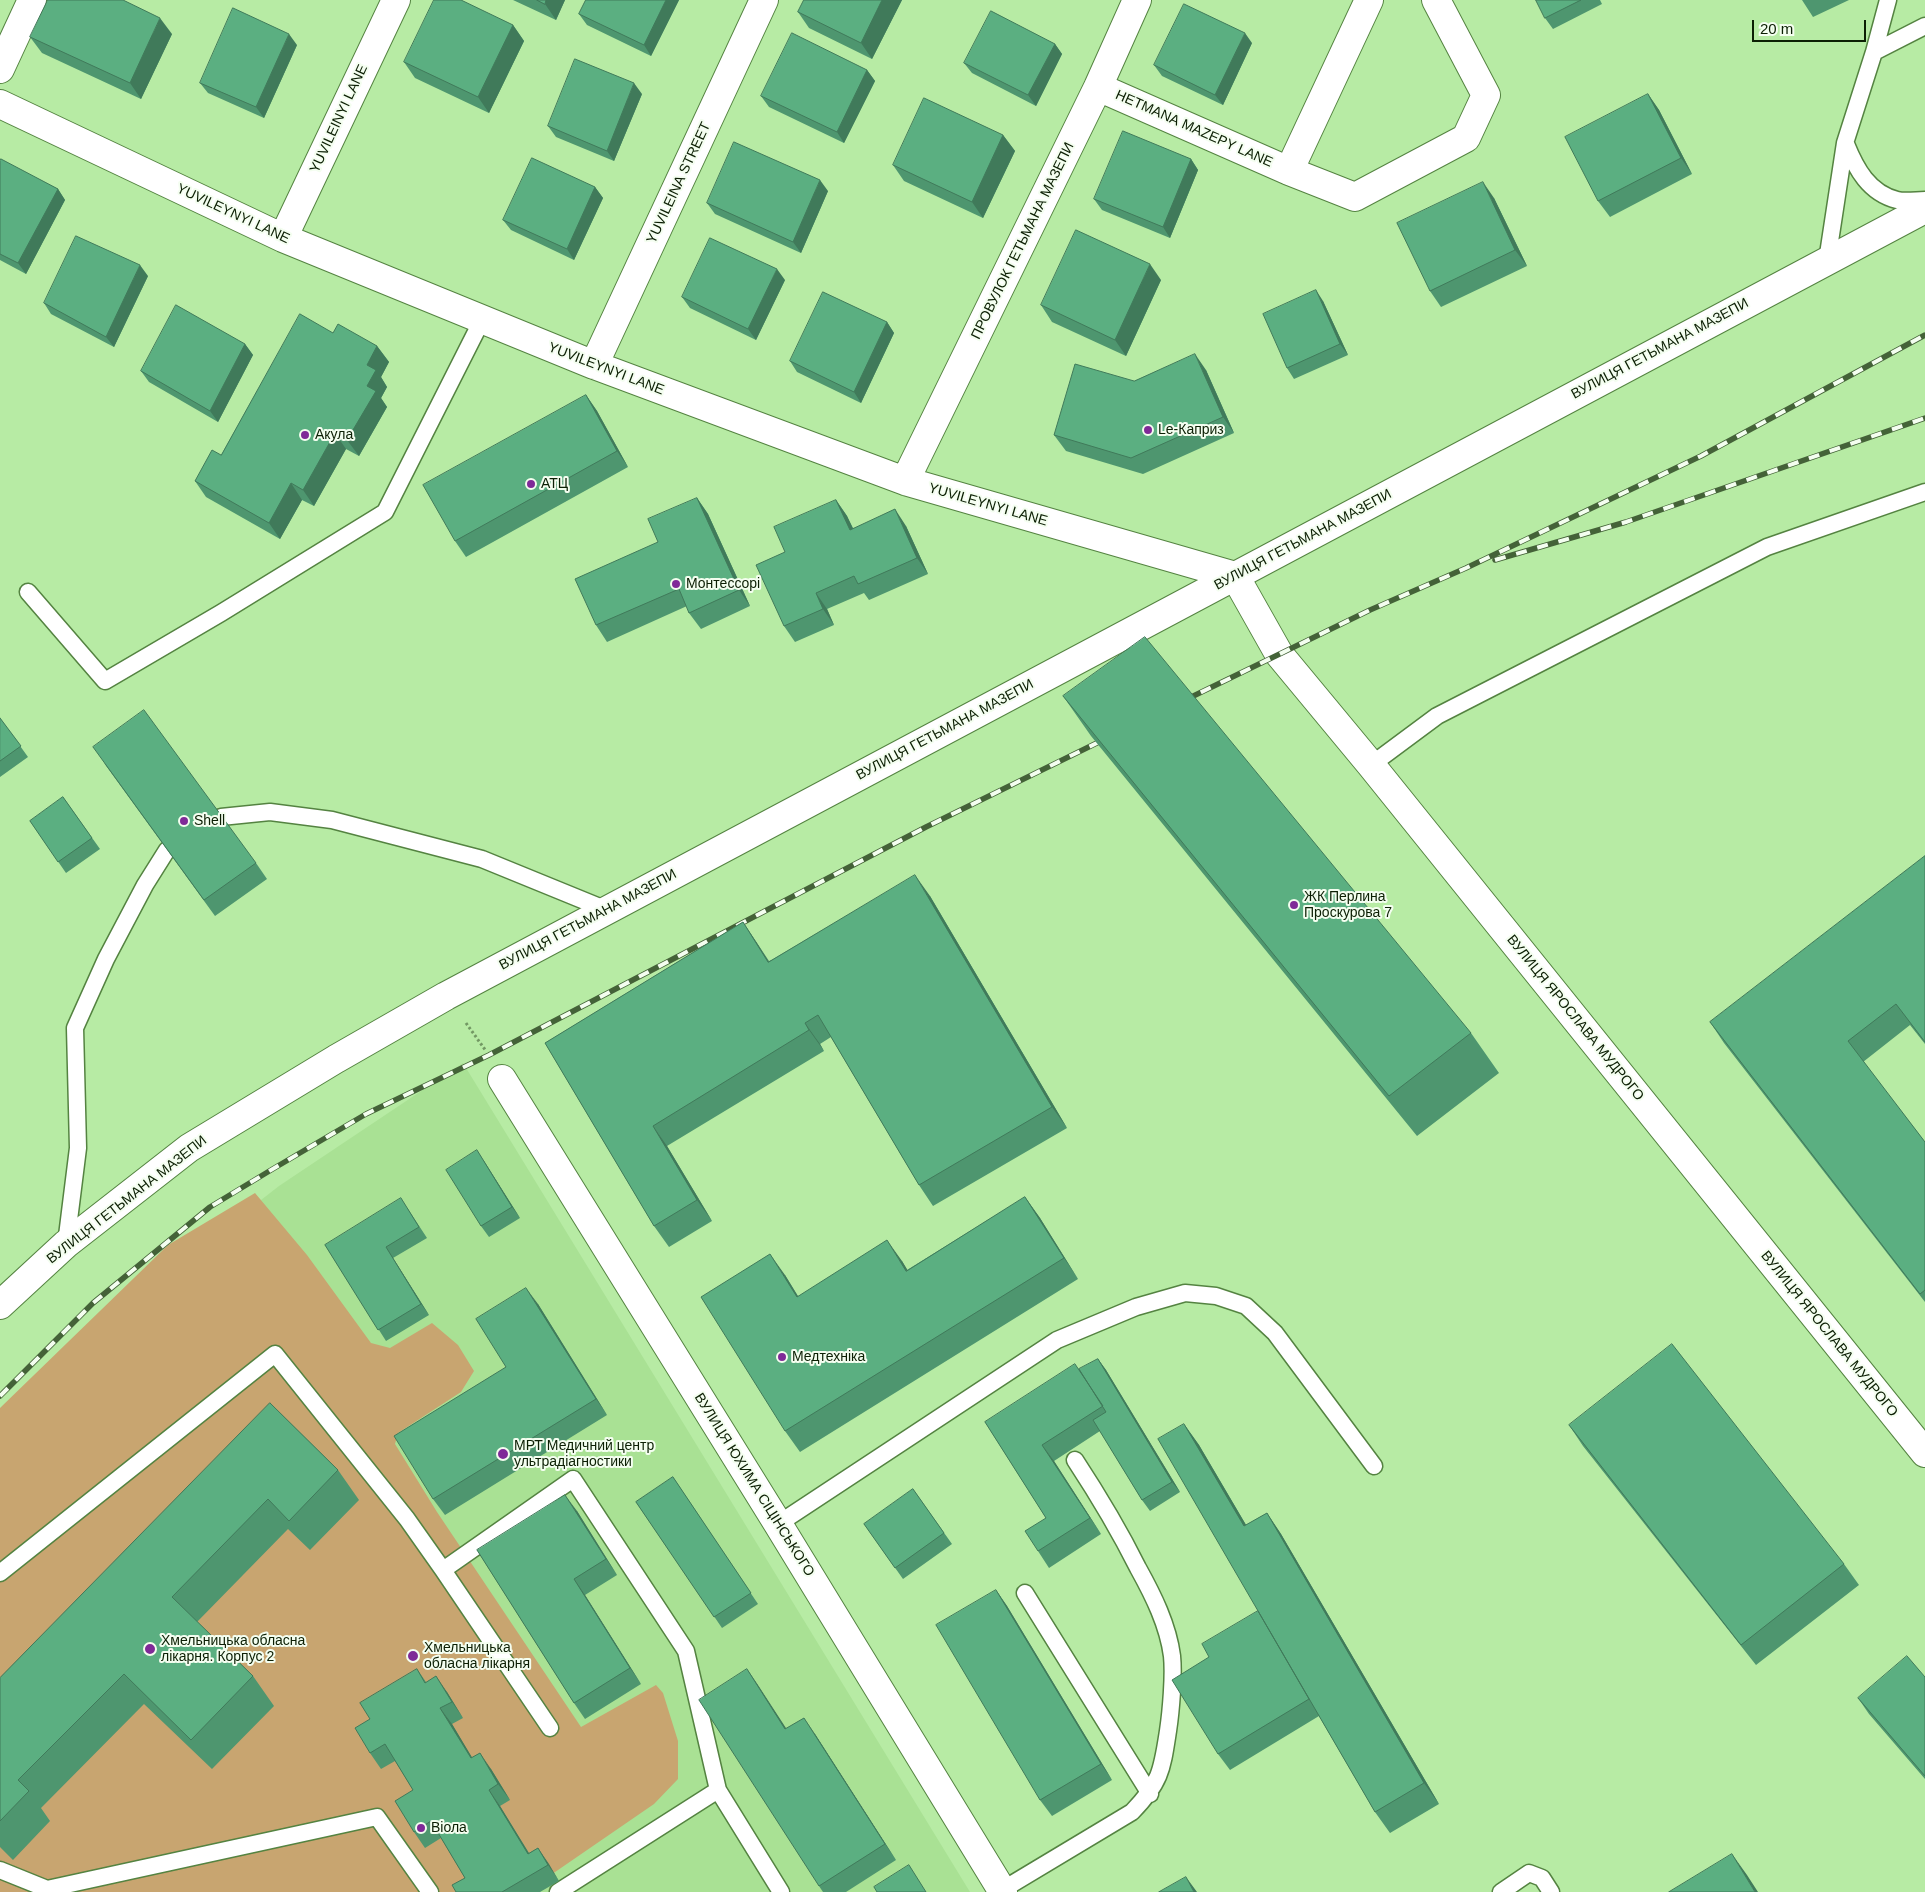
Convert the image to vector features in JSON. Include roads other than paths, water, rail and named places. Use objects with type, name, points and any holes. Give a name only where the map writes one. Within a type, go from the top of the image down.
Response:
[{"type":"street","points":[[0,69],[32,0]]},
{"type":"street","name":"YUVILEINYI LANE","points":[[283,238],[396,0]]},
{"type":"street","name":"YUVILEINA STREET","points":[[594,365],[764,0]]},
{"type":"street","name":"ПРОВУЛОК ГЕТЬМАНА МАЗЕПИ","points":[[905,481],[1098,87],[1138,0]]},
{"type":"street","name":"HETMANA MAZEPY LANE","points":[[1289,171],[1369,0]]},
{"type":"street","name":"HETMANA MAZEPY LANE","points":[[1098,87],[1289,171],[1354,197],[1466,138],[1486,95],[1436,0]]},
{"type":"street","name":"YUVILEYNYI LANE","points":[[0,104],[283,238],[594,365],[905,481],[1235,576]]},
{"type":"street","name":"ВУЛИЦЯ ГЕТЬМАНА МАЗЕПИ","points":[[0,1305],[66,1244],[189,1148],[336,1059],[446,996],[1925,208]]},
{"type":"street","name":"ВУЛИЦЯ ЯРОСЛАВА МУДРОГО","points":[[1235,576],[1279,654],[1370,764],[1925,1453]]},
{"type":"street","name":"ВУЛИЦЯ ЮХИМА СІЦІНСЬКОГО","points":[[502,1079],[778,1524],[1002,1891]]},
{"type":"lane","points":[[1827,261],[1845,143],[1874,52],[1888,0]]},
{"type":"lane","points":[[1882,22],[1900,0]]},
{"type":"lane","points":[[1874,52],[1925,26]]},
{"type":"lane","points":[[1845,143],[1855,167],[1874,189],[1898,201],[1925,200]]},
{"type":"lane","points":[[28,592],[105,681],[221,613],[385,512],[482,320]]},
{"type":"lane","points":[[1370,764],[1437,716],[1767,548],[1925,492]]},
{"type":"lane","points":[[221,816],[270,812],[332,820],[482,860],[607,910]]},
{"type":"lane","points":[[66,1244],[78,1148],[75,1028],[110,950],[145,885],[167,850]]},
{"type":"lane","points":[[778,1524],[1057,1340],[1136,1306],[1185,1293],[1216,1296],[1246,1306],[1275,1333],[1374,1466]]},
{"type":"lane","points":[[0,1573],[275,1354],[407,1519],[550,1728]]},
{"type":"lane","points":[[1002,1891],[1132,1812],[1150,1794],[1162,1770],[1171,1715],[1172,1656],[1162,1619],[1147,1584],[1115,1523],[1075,1460]]},
{"type":"lane","points":[[443,1570],[573,1479],[686,1651],[718,1790],[781,1892]]},
{"type":"lane","points":[[1025,1592],[1150,1794]]},
{"type":"lane","points":[[558,1892],[718,1790]]},
{"type":"lane","points":[[0,1870],[48,1890],[377,1816],[430,1892]]},
{"type":"lane","points":[[1502,1892],[1529,1873],[1542,1878],[1551,1892]]},
{"type":"railway","points":[[1181,702],[1370,610],[1466,568],[1701,456],[1925,335]]},
{"type":"railway","points":[[1495,560],[1626,522],[1925,418]]},
{"type":"railway","points":[[0,1396],[93,1303],[210,1207],[271,1170],[366,1114],[489,1055],[926,827],[1109,737]]},
{"type":"place","name":"Le-Каприз","points":[[1148,430]]},
{"type":"place","name":"Акула","points":[[305,435]]},
{"type":"place","name":"АТЦ","points":[[531,484]]},
{"type":"place","name":"Монтессорі","points":[[676,584]]},
{"type":"place","name":"Shell","points":[[184,821]]},
{"type":"place","name":"ЖК Перлина Проскурова 7","points":[[1294,905]]},
{"type":"place","name":"Медтехніка","points":[[782,1357]]},
{"type":"place","name":"МРТ Медичний центр ультрадіагностики","points":[[503,1454]]},
{"type":"place","name":"Хмельницька обласна лікарня. Корпус 2","points":[[150,1649]]},
{"type":"place","name":"Хмельницька обласна лікарня","points":[[413,1656]]},
{"type":"place","name":"Віола","points":[[421,1828]]}]
